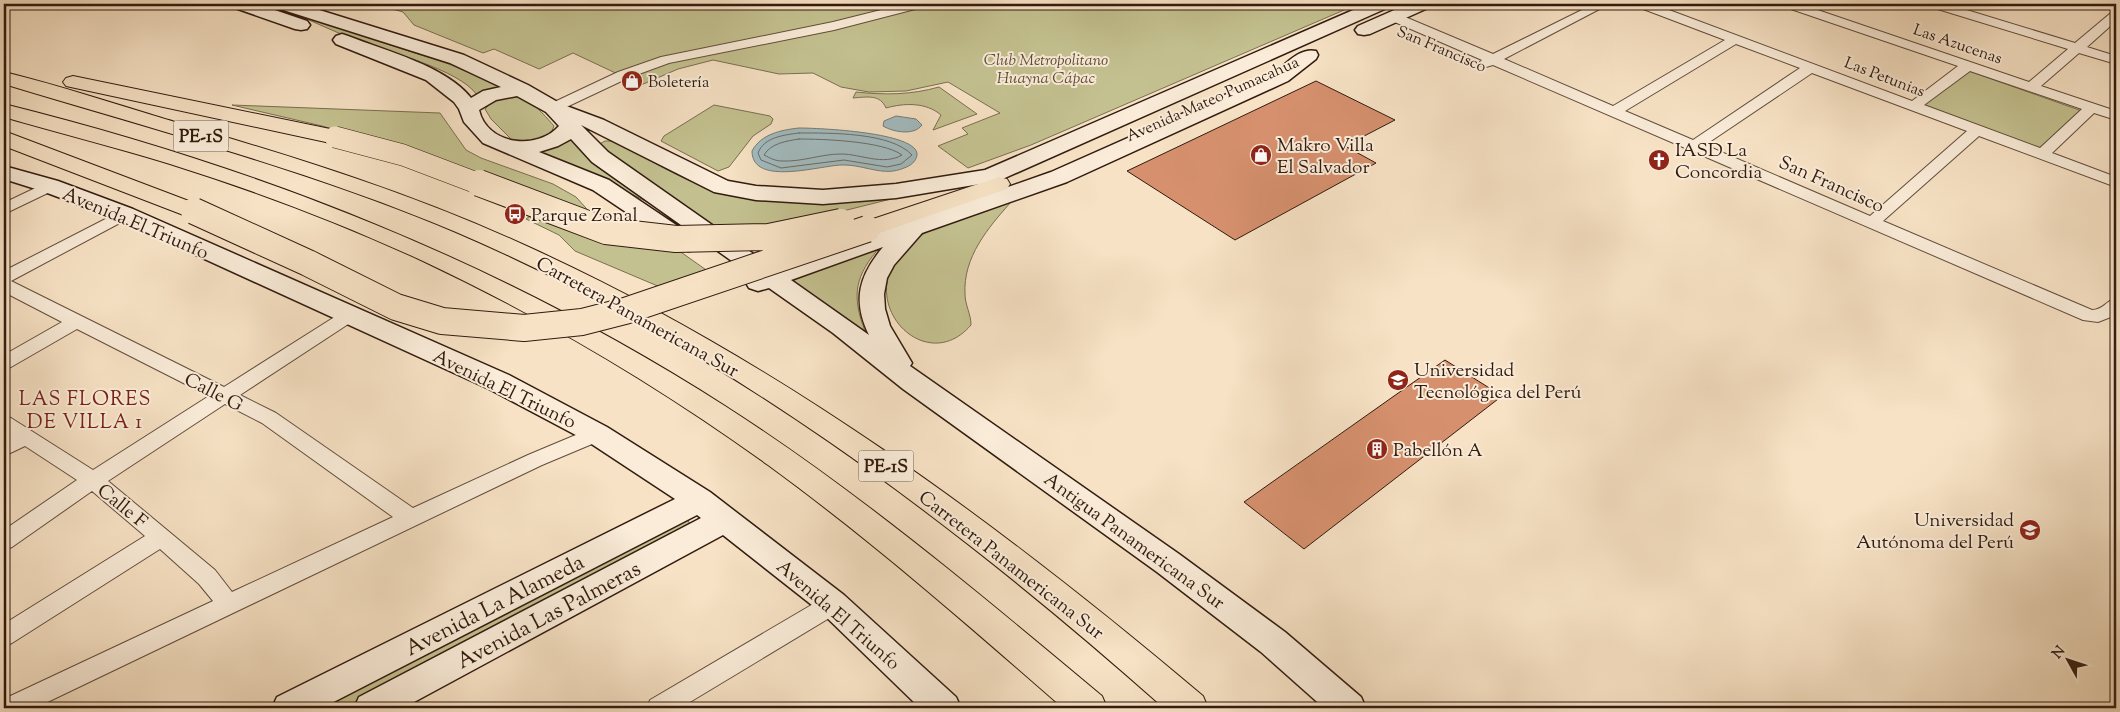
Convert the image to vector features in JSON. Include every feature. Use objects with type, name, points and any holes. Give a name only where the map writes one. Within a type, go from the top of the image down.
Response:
[{"type":"highway","points":[[4,69],[190,105],[336,137],[403,155],[606,231],[676,239],[739,239],[769,237],[864,223]]},
{"type":"highway","name":"Carretera Panamericana Sur","points":[[4,78],[353,183],[553,267],[618,300],[773,391],[882,464],[1043,585],[1190,708]]},
{"type":"highway","name":"PE-1S","points":[[4,110],[178,159],[275,192],[430,256],[510,294],[574,328],[729,424],[815,484],[912,559],[1089,708]]},
{"type":"highway","points":[[4,138],[194,211],[308,263],[396,307],[442,321],[524,328],[582,322],[625,311],[864,223],[995,180]]},
{"type":"main road","points":[[242,4],[373,51],[432,76],[454,90],[469,108],[470,118],[490,140],[509,149],[573,172],[607,188],[760,282]]},
{"type":"main road","points":[[283,4],[457,59],[486,71],[547,105],[597,124],[722,187],[756,193],[823,197],[995,180]]},
{"type":"main road","name":"Avenida Mateo Pumacahua","points":[[995,180],[1386,14],[1422,4]]},
{"type":"main road","name":"Avenida Mateo Pumacahua","points":[[995,180],[1081,154],[1198,106],[1309,55],[1386,14]]},
{"type":"main road","points":[[760,282],[1096,162],[1281,77],[1309,55]]},
{"type":"main road","points":[[469,108],[490,95],[521,90]]},
{"type":"main road","points":[[547,105],[600,158],[760,282]]},
{"type":"main road","points":[[509,149],[540,145],[562,136],[569,128]]},
{"type":"main road","name":"Avenida El Triunfo","points":[[4,172],[50,186],[125,214],[499,382],[597,434],[699,500],[833,604],[933,705]]},
{"type":"main road","points":[[913,382],[883,340],[873,316],[870,292],[878,270],[888,254],[916,227]]},
{"type":"main road","name":"Antigua Panamericana Sur","points":[[760,282],[841,344],[913,382],[1090,506],[1273,642],[1349,708]]},
{"type":"main road","name":"Avenida La Alameda","points":[[289,708],[699,500]]},
{"type":"main road","name":"Avenida Las Palmeras","points":[[371,708],[725,520]]},
{"type":"street","points":[[547,105],[616,66],[650,54],[831,18],[886,4]]},
{"type":"street","points":[[547,105],[666,60],[834,26],[918,4]]},
{"type":"street","points":[[1487,62],[1603,4]]},
{"type":"street","name":"Las Petunias","points":[[1642,4],[2116,182]]},
{"type":"street","name":"Las Azucenas","points":[[1789,4],[2116,116]]},
{"type":"street","points":[[1935,4],[2116,60]]},
{"type":"street","name":"San Francisco","points":[[1386,14],[1506,71],[1615,111],[2089,316],[2100,317],[2108,314],[2116,304]]},
{"type":"street","points":[[2031,87],[2116,15]]},
{"type":"street","points":[[1615,111],[1735,39]]},
{"type":"street","points":[[1914,106],[1969,65]]},
{"type":"street","points":[[1696,146],[1811,67]]},
{"type":"street","points":[[2042,154],[2092,108]]},
{"type":"street","points":[[1872,223],[1977,130]]},
{"type":"street","points":[[4,209],[50,186]]},
{"type":"street","points":[[4,278],[125,214]]},
{"type":"street","name":"Calle G","points":[[4,285],[269,418],[411,518]]},
{"type":"street","points":[[4,541],[92,480],[350,315]]},
{"type":"street","points":[[4,363],[78,321]]},
{"type":"street","name":"Calle F","points":[[4,423],[92,480],[161,536],[207,577],[228,604]]},
{"type":"street","points":[[10,708],[535,460],[597,434]]},
{"type":"street","points":[[4,449],[25,436]]},
{"type":"street","points":[[4,636],[161,536]]},
{"type":"street","points":[[659,708],[833,604]]},
{"type":"green space","name":"Club Metropolitano Huayna Cápac","points":[[375,4],[1358,4],[1031,145],[968,168],[938,146],[968,134],[962,128],[1000,113],[948,82],[906,91],[869,92],[841,87],[813,73],[779,74],[713,60],[678,69],[641,85],[573,53],[539,69],[494,49],[483,53],[414,25],[403,12]]},
{"type":"green space","points":[[293,13],[449,64],[500,86],[477,95],[455,77],[439,69],[356,40]]},
{"type":"green space","points":[[1969,71],[2082,111],[2039,149],[1923,105]]},
{"type":"green space","points":[[939,87],[977,114],[933,130],[941,115],[929,108],[915,105],[900,105],[886,108],[877,98],[853,98],[856,92],[898,94]]},
{"type":"green space","points":[[514,96],[526,100],[541,112],[554,126],[551,133],[532,142],[512,140],[491,119],[485,109],[494,100]]},
{"type":"green space","points":[[232,105],[440,113],[466,150],[481,158],[553,184],[576,197],[595,218],[478,173],[322,126]]},
{"type":"green space","points":[[714,105],[770,116],[773,119],[771,124],[753,136],[729,167],[718,171],[661,141],[664,136]]},
{"type":"green space","points":[[571,135],[663,210],[606,181],[535,151]]},
{"type":"green space","points":[[605,141],[615,141],[684,178],[708,188],[730,194],[776,201],[799,202],[891,199],[779,227],[718,230],[596,146]]},
{"type":"green space","points":[[1011,202],[986,233],[968,268],[965,280],[965,294],[971,325],[953,339],[934,343],[916,338],[900,326],[890,309],[886,289],[891,267],[907,246],[918,237],[943,224]]},
{"type":"green space","points":[[533,214],[675,248],[712,274],[660,287],[575,251],[559,235],[526,219]]},
{"type":"green space","points":[[881,246],[866,266],[858,286],[858,307],[865,331],[790,279]]},
{"type":"green space","points":[[676,518],[687,519],[691,526],[683,536],[357,708],[309,708]]},
{"type":"water","points":[[896,116],[916,119],[922,125],[909,132],[892,130],[883,126],[884,121]]},
{"type":"water","points":[[799,128],[844,130],[885,136],[902,141],[913,147],[917,155],[914,162],[908,166],[889,171],[844,165],[791,172],[776,171],[764,169],[755,162],[752,151],[766,137],[785,130]]},
{"type":"building","name":"Makro Villa El Salvador","points":[[1316,81],[1395,120],[1345,146],[1376,163],[1235,240],[1127,171]]},
{"type":"building","name":"Pabellón A","points":[[1445,360],[1502,396],[1304,549],[1244,502]]},
{"type":"place","name":"Boletería","points":[[632,81]]},
{"type":"place","name":"Makro Villa El Salvador","points":[[1261,155]]},
{"type":"place","name":"IASD La Concordia","points":[[1659,160]]},
{"type":"place","name":"Parque Zonal","points":[[515,214]]},
{"type":"place","name":"Universidad Tecnológica del Perú","points":[[1398,380]]},
{"type":"place","name":"Pabellón A","points":[[1377,449]]},
{"type":"place","name":"Universidad Autónoma del Perú","points":[[2030,530]]},
{"type":"district","name":"LAS FLORES DE VILLA 1","points":[[85,410]]}]
